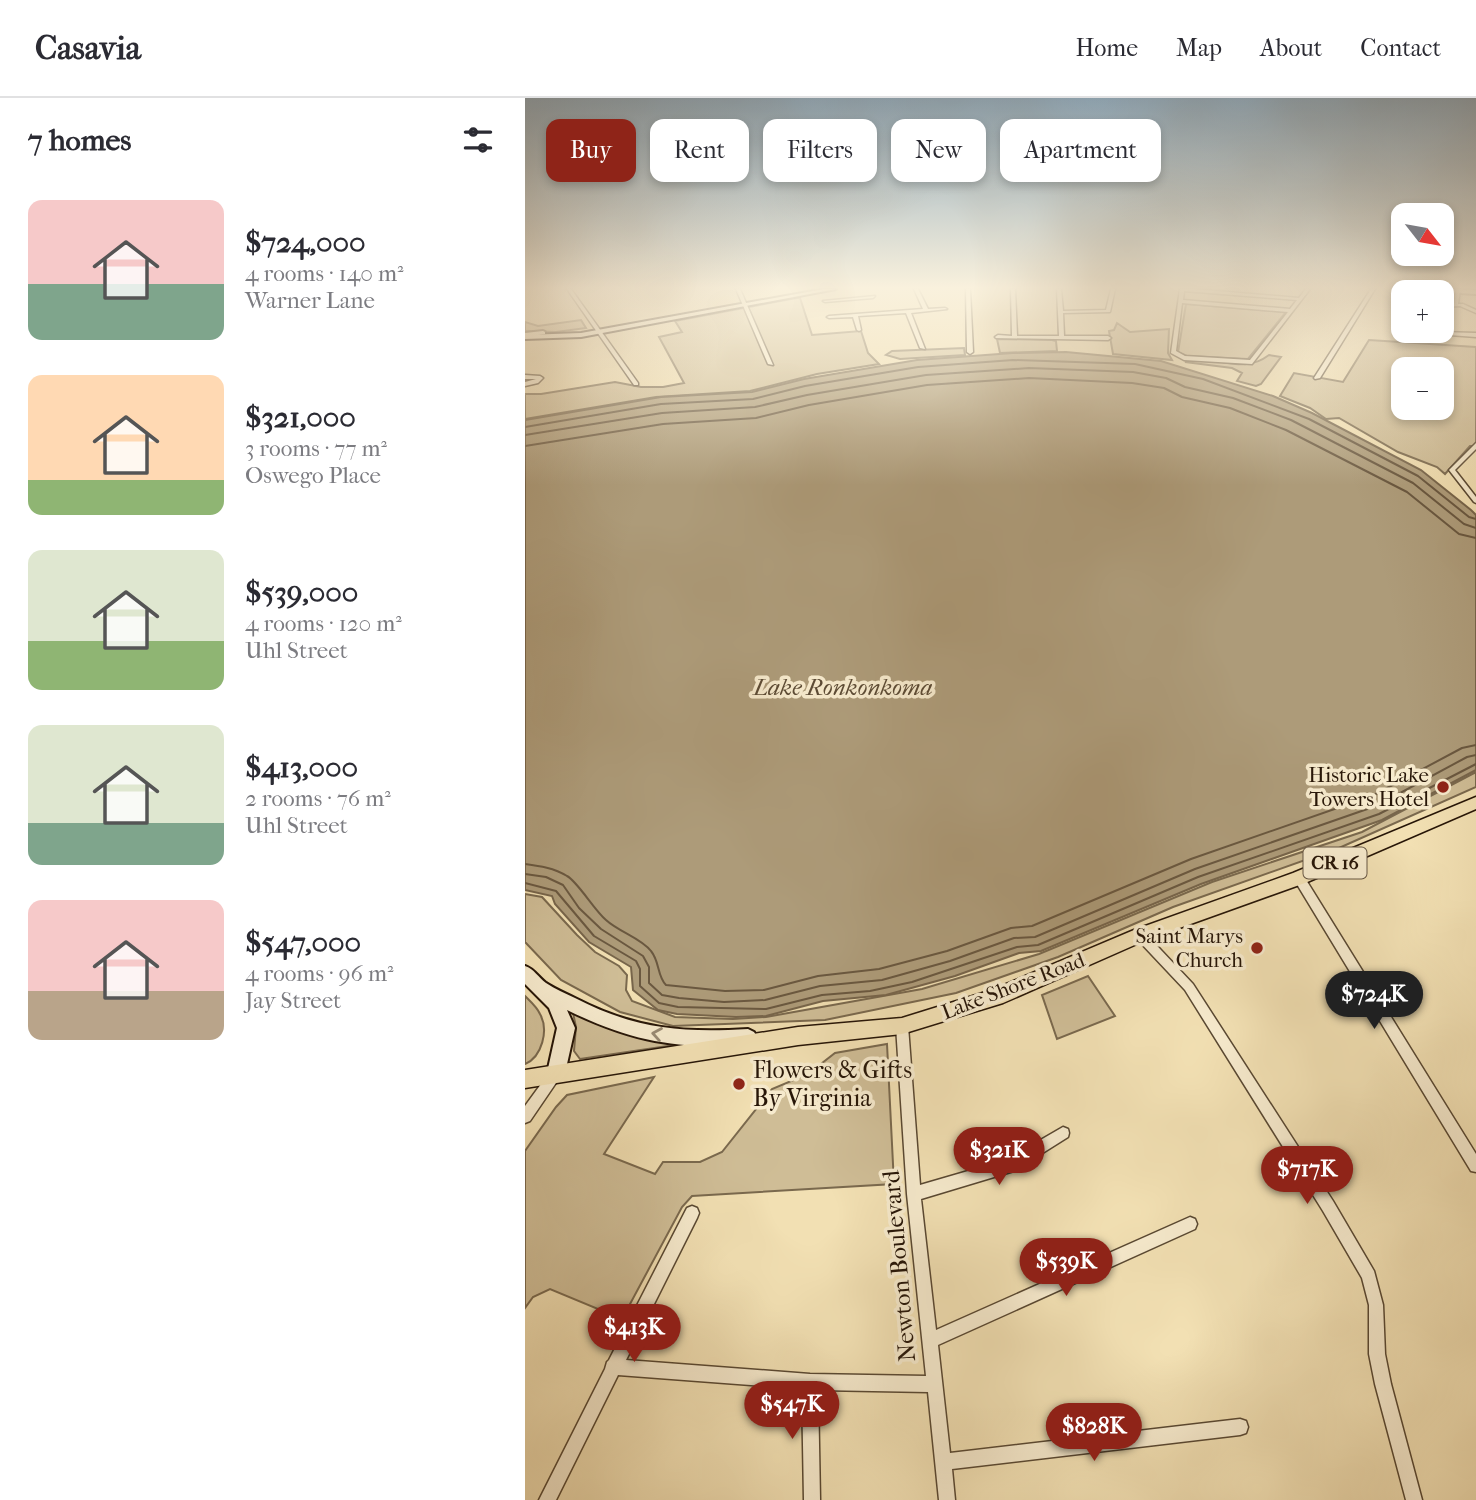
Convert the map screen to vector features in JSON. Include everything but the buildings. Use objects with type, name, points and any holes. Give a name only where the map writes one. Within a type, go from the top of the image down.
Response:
[{"type":"main road","name":"Lake Shore Road","points":[[556,1073],[798,1036],[902,1026],[996,997],[1140,935],[1299,878],[1476,803]]},
{"type":"main road","points":[[525,973],[555,1003],[566,1028],[556,1073]]},
{"type":"main road","points":[[539,987],[574,1008],[610,1023],[650,1033],[688,1039],[798,1036]]},
{"type":"main road","name":"CR 16","points":[[525,1079],[556,1073]]},
{"type":"street","points":[[616,354],[636,384]]},
{"type":"street","points":[[767,354],[771,364]]},
{"type":"street","points":[[1175,354],[1252,362],[1258,354]]},
{"type":"street","points":[[1317,377],[1331,354]]},
{"type":"street","points":[[525,369],[528,377],[540,379],[525,384]]},
{"type":"street","points":[[1476,445],[1452,470],[1476,501]]},
{"type":"street","points":[[1299,878],[1476,1166]]},
{"type":"street","points":[[1140,935],[1189,987],[1328,1206],[1369,1276],[1376,1305],[1377,1354],[1383,1384],[1414,1500]]},
{"type":"street","name":"Newton Boulevard","points":[[902,1026],[914,1194],[947,1500]]},
{"type":"street","points":[[525,1117],[556,1073]]},
{"type":"street","points":[[914,1194],[1009,1166],[1063,1133]]},
{"type":"street","points":[[547,1500],[692,1213]]},
{"type":"street","points":[[929,1341],[1190,1224]]},
{"type":"street","points":[[612,1367],[810,1382],[933,1384]]},
{"type":"street","points":[[810,1382],[812,1500]]},
{"type":"street","points":[[944,1462],[1240,1427]]},
{"type":"shaded area","points":[[668,354],[869,354],[879,364],[817,374],[750,391],[656,397],[525,419],[525,394],[541,394],[615,382],[641,387],[684,383]]},
{"type":"shaded area","points":[[965,354],[965,355],[900,359],[886,355]]},
{"type":"shaded area","points":[[1117,354],[1169,354],[1172,360]]},
{"type":"shaded area","points":[[1183,354],[1252,354],[1248,359]]},
{"type":"shaded area","points":[[1360,354],[1476,354],[1476,446],[1470,446],[1445,474],[1437,467],[1398,452],[1339,418],[1326,419],[1310,408],[1280,396],[1294,373],[1343,382]]},
{"type":"shaded area","points":[[1269,355],[1281,357],[1261,384],[1256,386],[1237,381],[1242,373],[1232,368],[1185,362],[1207,360],[1248,364]]},
{"type":"shaded area","points":[[1476,772],[1476,787],[1339,848],[1173,907],[1058,957],[956,993],[825,1020],[673,1026],[620,1012],[561,980],[525,942],[525,894],[542,897],[595,952],[619,966],[627,975],[626,990],[632,1001],[675,1017],[766,1017],[922,989],[1039,954],[1212,882],[1362,832]]},
{"type":"shaded area","points":[[1088,976],[1115,1016],[1057,1039],[1042,995]]},
{"type":"shaded area","points":[[525,996],[539,1011],[544,1035],[540,1049],[525,1064]]},
{"type":"shaded area","points":[[573,1013],[628,1034],[695,1042],[580,1059],[574,1051],[576,1027]]},
{"type":"shaded area","points":[[887,1044],[894,1184],[692,1196],[682,1207],[622,1319],[550,1289],[533,1297],[525,1308],[525,1151],[567,1095],[654,1077],[604,1154],[655,1174],[663,1162],[700,1162],[722,1152],[772,1089],[808,1074],[835,1053]]},
{"type":"water","name":"Lake Ronkonkoma","points":[[993,354],[1092,354],[1161,361],[1273,396],[1312,413],[1421,470],[1476,515],[1476,770],[1382,820],[1201,884],[1041,951],[1019,953],[955,976],[886,995],[823,1001],[766,1016],[677,1014],[658,1010],[633,990],[631,967],[589,942],[555,904],[552,896],[525,890],[525,420],[661,397],[752,392],[804,379],[917,360]]},
{"type":"place","name":"Historic Lake Towers Hotel","points":[[1443,787]]},
{"type":"place","name":"Saint Marys Church","points":[[1257,948]]},
{"type":"place","name":"Flowers & Gifts By Virginia","points":[[739,1084]]}]
